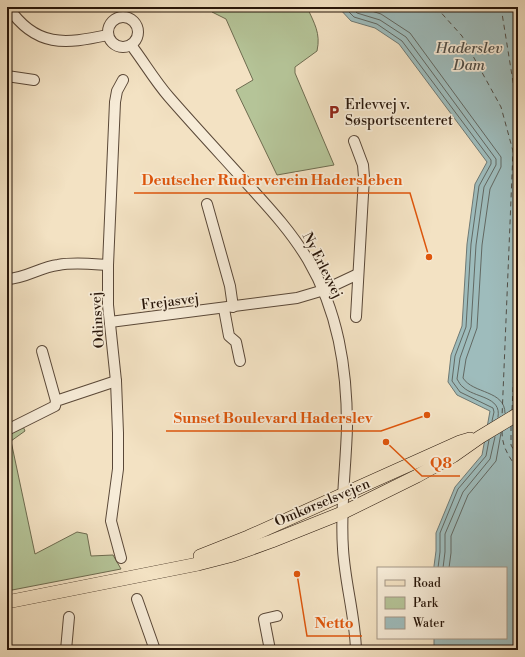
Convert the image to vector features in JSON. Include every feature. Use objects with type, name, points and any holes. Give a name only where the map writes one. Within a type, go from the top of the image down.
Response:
[{"type":"main road","name":"Omkørselsvejen","points":[[7,602],[198,564],[233,555],[272,541],[342,513],[418,476],[453,456],[480,437],[518,414]]},
{"type":"main road","name":"Omkørselsvejen","points":[[166,570],[248,537],[460,442],[480,437]]},
{"type":"main road","points":[[342,513],[351,502],[359,496],[409,470],[416,461]]},
{"type":"main road","points":[[272,541],[280,532],[336,506],[343,494]]},
{"type":"street","points":[[117,7],[119,17]]},
{"type":"street","points":[[9,12],[29,30],[42,37],[60,42],[79,41],[108,35]]},
{"type":"street","points":[[119,17],[132,20],[137,27],[137,37],[131,44],[122,47],[113,44],[108,35],[111,22],[119,17]]},
{"type":"street","name":"Ny Erlevvej","points":[[131,44],[167,95],[291,232],[309,261],[324,290],[341,345],[345,373],[347,428],[342,513],[343,549],[353,615],[356,650]]},
{"type":"street","points":[[7,76],[34,80]]},
{"type":"street","name":"Odinsvej","points":[[121,558],[111,522],[118,469],[118,433],[116,382],[110,322],[108,264],[115,102],[117,91],[123,80]]},
{"type":"street","points":[[354,141],[363,164],[364,177],[356,317]]},
{"type":"street","points":[[207,204],[230,286],[228,308],[229,336],[236,342],[240,361]]},
{"type":"street","points":[[7,279],[20,277],[58,264],[108,264]]},
{"type":"street","name":"Frejasvej","points":[[110,322],[297,298],[324,290],[358,274]]},
{"type":"street","points":[[7,430],[55,406],[56,401],[42,351]]},
{"type":"street","points":[[56,401],[116,382]]},
{"type":"street","points":[[137,600],[155,650]]},
{"type":"street","points":[[270,650],[264,619],[277,616]]},
{"type":"street","points":[[66,650],[69,617]]},
{"type":"green space","points":[[213,7],[307,7],[317,33],[317,51],[295,67],[295,73],[334,165],[277,175],[236,90],[253,80],[226,19],[212,12]]},
{"type":"green space","points":[[22,424],[25,431],[11,441],[35,554],[77,532],[87,534],[91,556],[113,555],[121,569],[7,591],[7,431]]},
{"type":"water","name":"Haderslev Dam","points":[[338,7],[518,7],[518,650],[434,650],[434,639],[507,639],[507,567],[434,567],[436,533],[455,487],[482,455],[490,411],[457,395],[448,382],[451,355],[462,326],[467,244],[475,184],[487,162],[399,44],[375,28],[351,21]]},
{"type":"ferry route","points":[[436,7],[462,36],[501,107],[513,151],[502,417]]},
{"type":"ferry route","points":[[501,7],[518,113]]},
{"type":"ferry route","points":[[512,410],[518,287]]},
{"type":"ferry route","points":[[511,426],[511,445],[518,458]]},
{"type":"ferry route","points":[[502,431],[505,447],[518,470]]},
{"type":"place","name":"Erlevvej v. Søsportscenteret","points":[[334,112]]},
{"type":"place","name":"Deutscher Ruderverein Hadersleben","points":[[429,257]]},
{"type":"place","name":"Sunset Boulevard Haderslev","points":[[427,415]]},
{"type":"place","name":"Q8","points":[[386,442]]},
{"type":"place","name":"Netto","points":[[297,574]]}]
